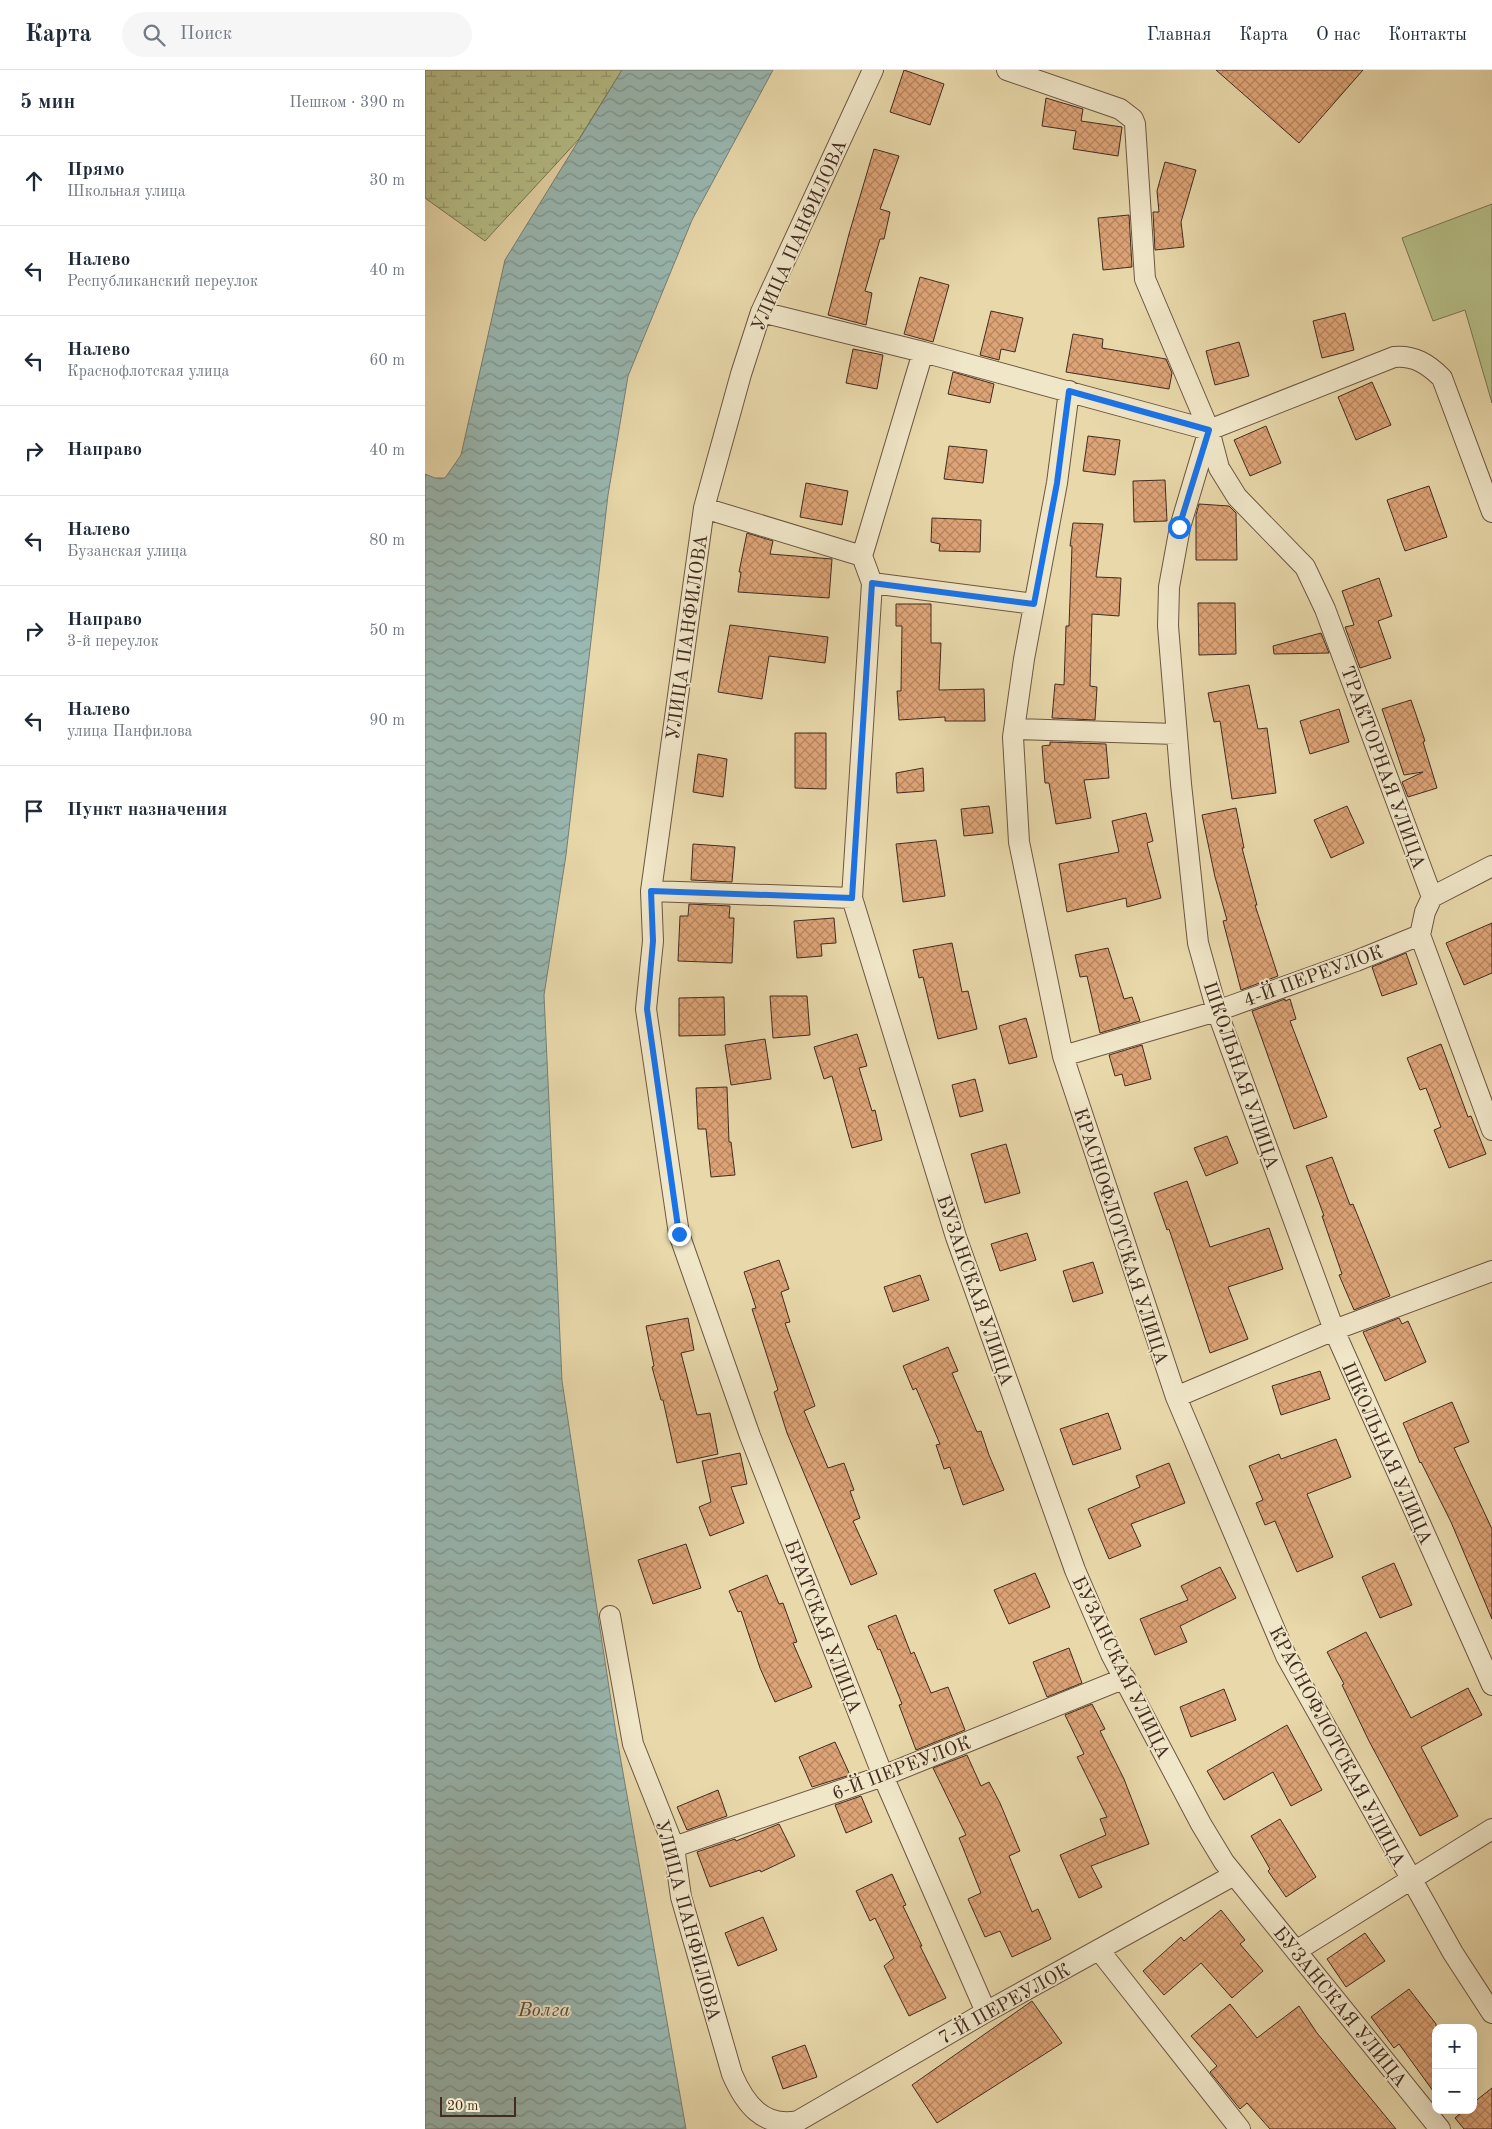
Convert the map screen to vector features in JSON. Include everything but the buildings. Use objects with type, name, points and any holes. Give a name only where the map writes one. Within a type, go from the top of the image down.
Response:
[{"type":"street","name":"УЛИЦА ПАНФИЛОВА","points":[[679,1234],[647,1009],[653,941],[651,891],[704,508],[741,374],[761,312],[873,70]]},
{"type":"street","name":"ТРАКТОРНАЯ УЛИЦА","points":[[1007,70],[1120,109],[1133,118],[1136,131],[1145,279],[1209,430],[1219,468],[1233,492],[1305,566],[1311,576],[1329,619],[1432,897]]},
{"type":"street","points":[[761,312],[923,352],[1209,430],[1394,357],[1405,356],[1418,360],[1442,378],[1492,512]]},
{"type":"street","points":[[704,508],[863,556],[923,352]]},
{"type":"street","name":"КРАСНОФЛОТСКАЯ УЛИЦА","points":[[1069,391],[1057,483],[1034,604],[1015,728],[1019,842],[1063,1056],[1176,1397],[1286,1656],[1411,1880],[1453,1952],[1492,2013]]},
{"type":"street","name":"ШКОЛЬНАЯ УЛИЦА","points":[[1209,430],[1179,527],[1169,587],[1167,626],[1176,734],[1198,943],[1217,1011],[1334,1330],[1492,1686]]},
{"type":"street","name":"БУЗАНСКАЯ УЛИЦА","points":[[863,556],[872,583],[852,898],[956,1237],[1075,1570],[1111,1654],[1201,1824],[1233,1875],[1440,2129]]},
{"type":"street","points":[[872,583],[1034,604]]},
{"type":"street","points":[[1015,728],[1176,734]]},
{"type":"street","points":[[1492,866],[1432,897],[1425,912],[1420,935],[1492,1130]]},
{"type":"street","points":[[651,891],[852,898]]},
{"type":"street","name":"4-Й ПЕРЕУЛОК","points":[[1063,1056],[1217,1011],[1356,961],[1420,935]]},
{"type":"street","name":"БРАТСКАЯ УЛИЦА","points":[[679,1234],[749,1436],[883,1776],[986,2012]]},
{"type":"street","points":[[1176,1397],[1334,1330],[1492,1271]]},
{"type":"street","name":"УЛИЦА ПАНФИЛОВА","points":[[610,1616],[633,1744],[673,1847],[681,1897],[732,2074],[748,2104],[760,2115],[774,2121]]},
{"type":"street","name":"6-Й ПЕРЕУЛОК","points":[[673,1847],[883,1776],[1125,1678]]},
{"type":"street","points":[[1296,1951],[1492,1829]]},
{"type":"street","name":"7-Й ПЕРЕУЛОК","points":[[774,2121],[786,2124],[798,2121],[986,2012],[1233,1875]]},
{"type":"street","points":[[1099,1950],[1240,2129]]},
{"type":"green space","points":[[425,70],[622,70],[579,139],[485,241],[425,198]]},
{"type":"green space","points":[[1492,204],[1492,403],[1465,310],[1433,321],[1402,238]]},
{"type":"water","name":"Волга","points":[[622,70],[773,70],[692,220],[628,376],[608,495],[566,855],[544,995],[562,1381],[616,1733],[686,2129],[425,2129],[425,474],[435,478],[445,478],[461,455],[505,260]]},
{"type":"route","points":[[679,1234],[647,1009],[653,941],[651,891],[852,898],[872,583],[1034,604],[1057,483],[1069,391],[1209,430],[1179,527]]}]
